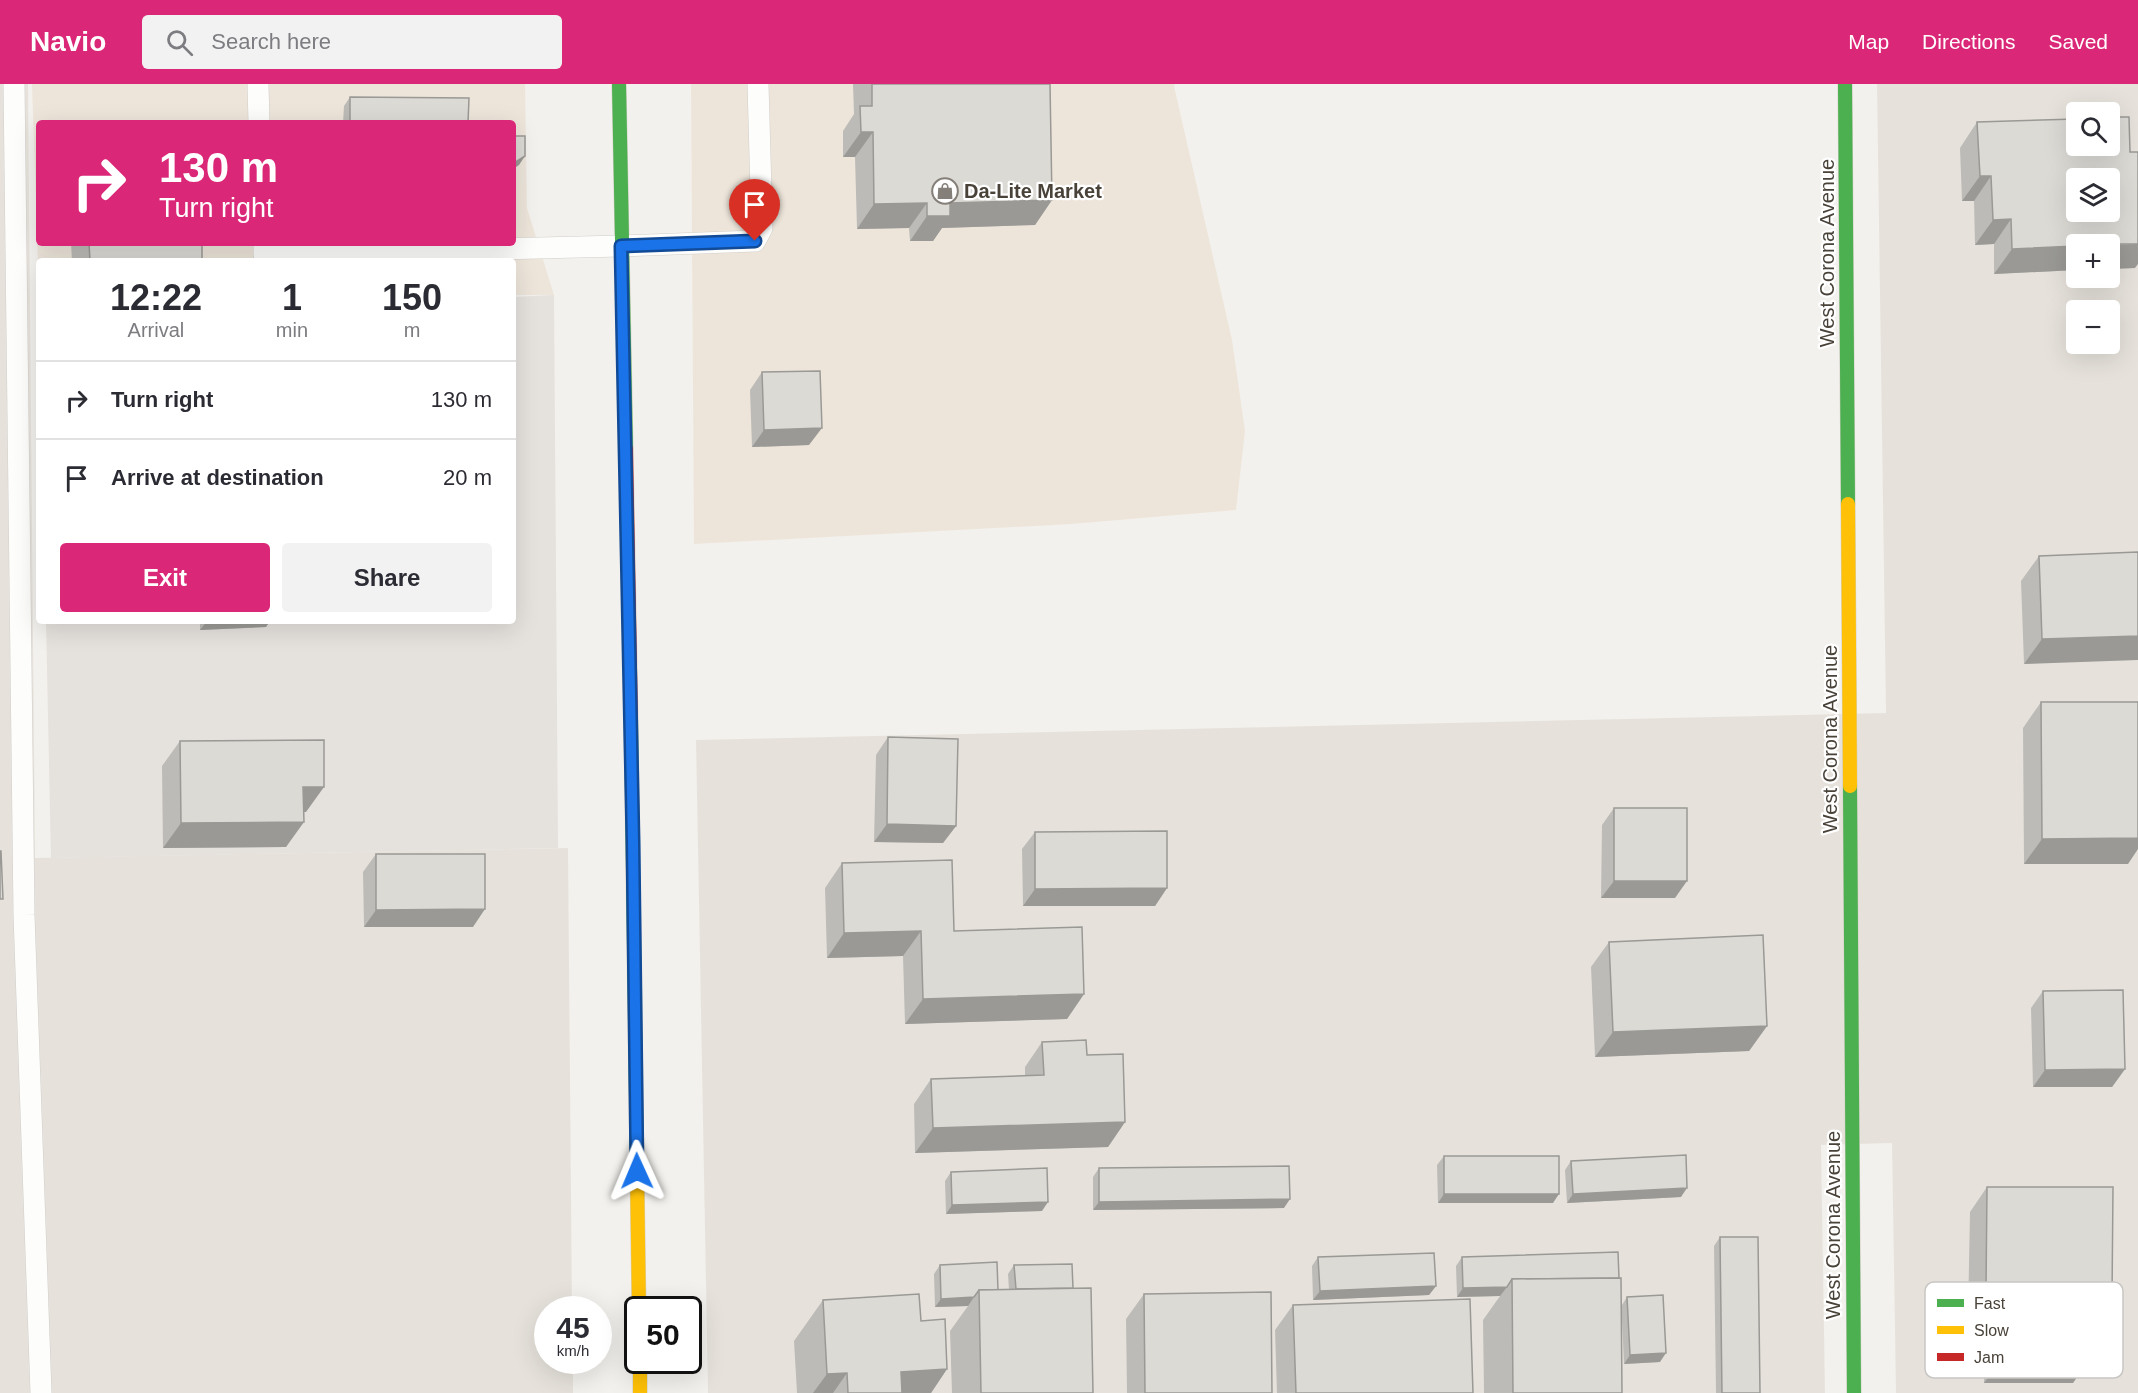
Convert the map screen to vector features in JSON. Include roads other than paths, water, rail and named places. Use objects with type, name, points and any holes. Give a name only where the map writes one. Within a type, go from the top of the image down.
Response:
[{"type":"street","points":[[619,84],[639,1296]]},
{"type":"street","name":"West Corona Avenue","points":[[1845,84],[1854,1393]]},
{"type":"street","points":[[640,1374],[640,1393]]},
{"type":"lane","points":[[15,84],[24,915],[41,1393]]},
{"type":"lane","points":[[258,84],[259,120]]},
{"type":"lane","points":[[264,246],[264,255],[755,241],[762,228],[758,84]]},
{"type":"place","name":"Da-Lite Market","points":[[945,191]]}]
